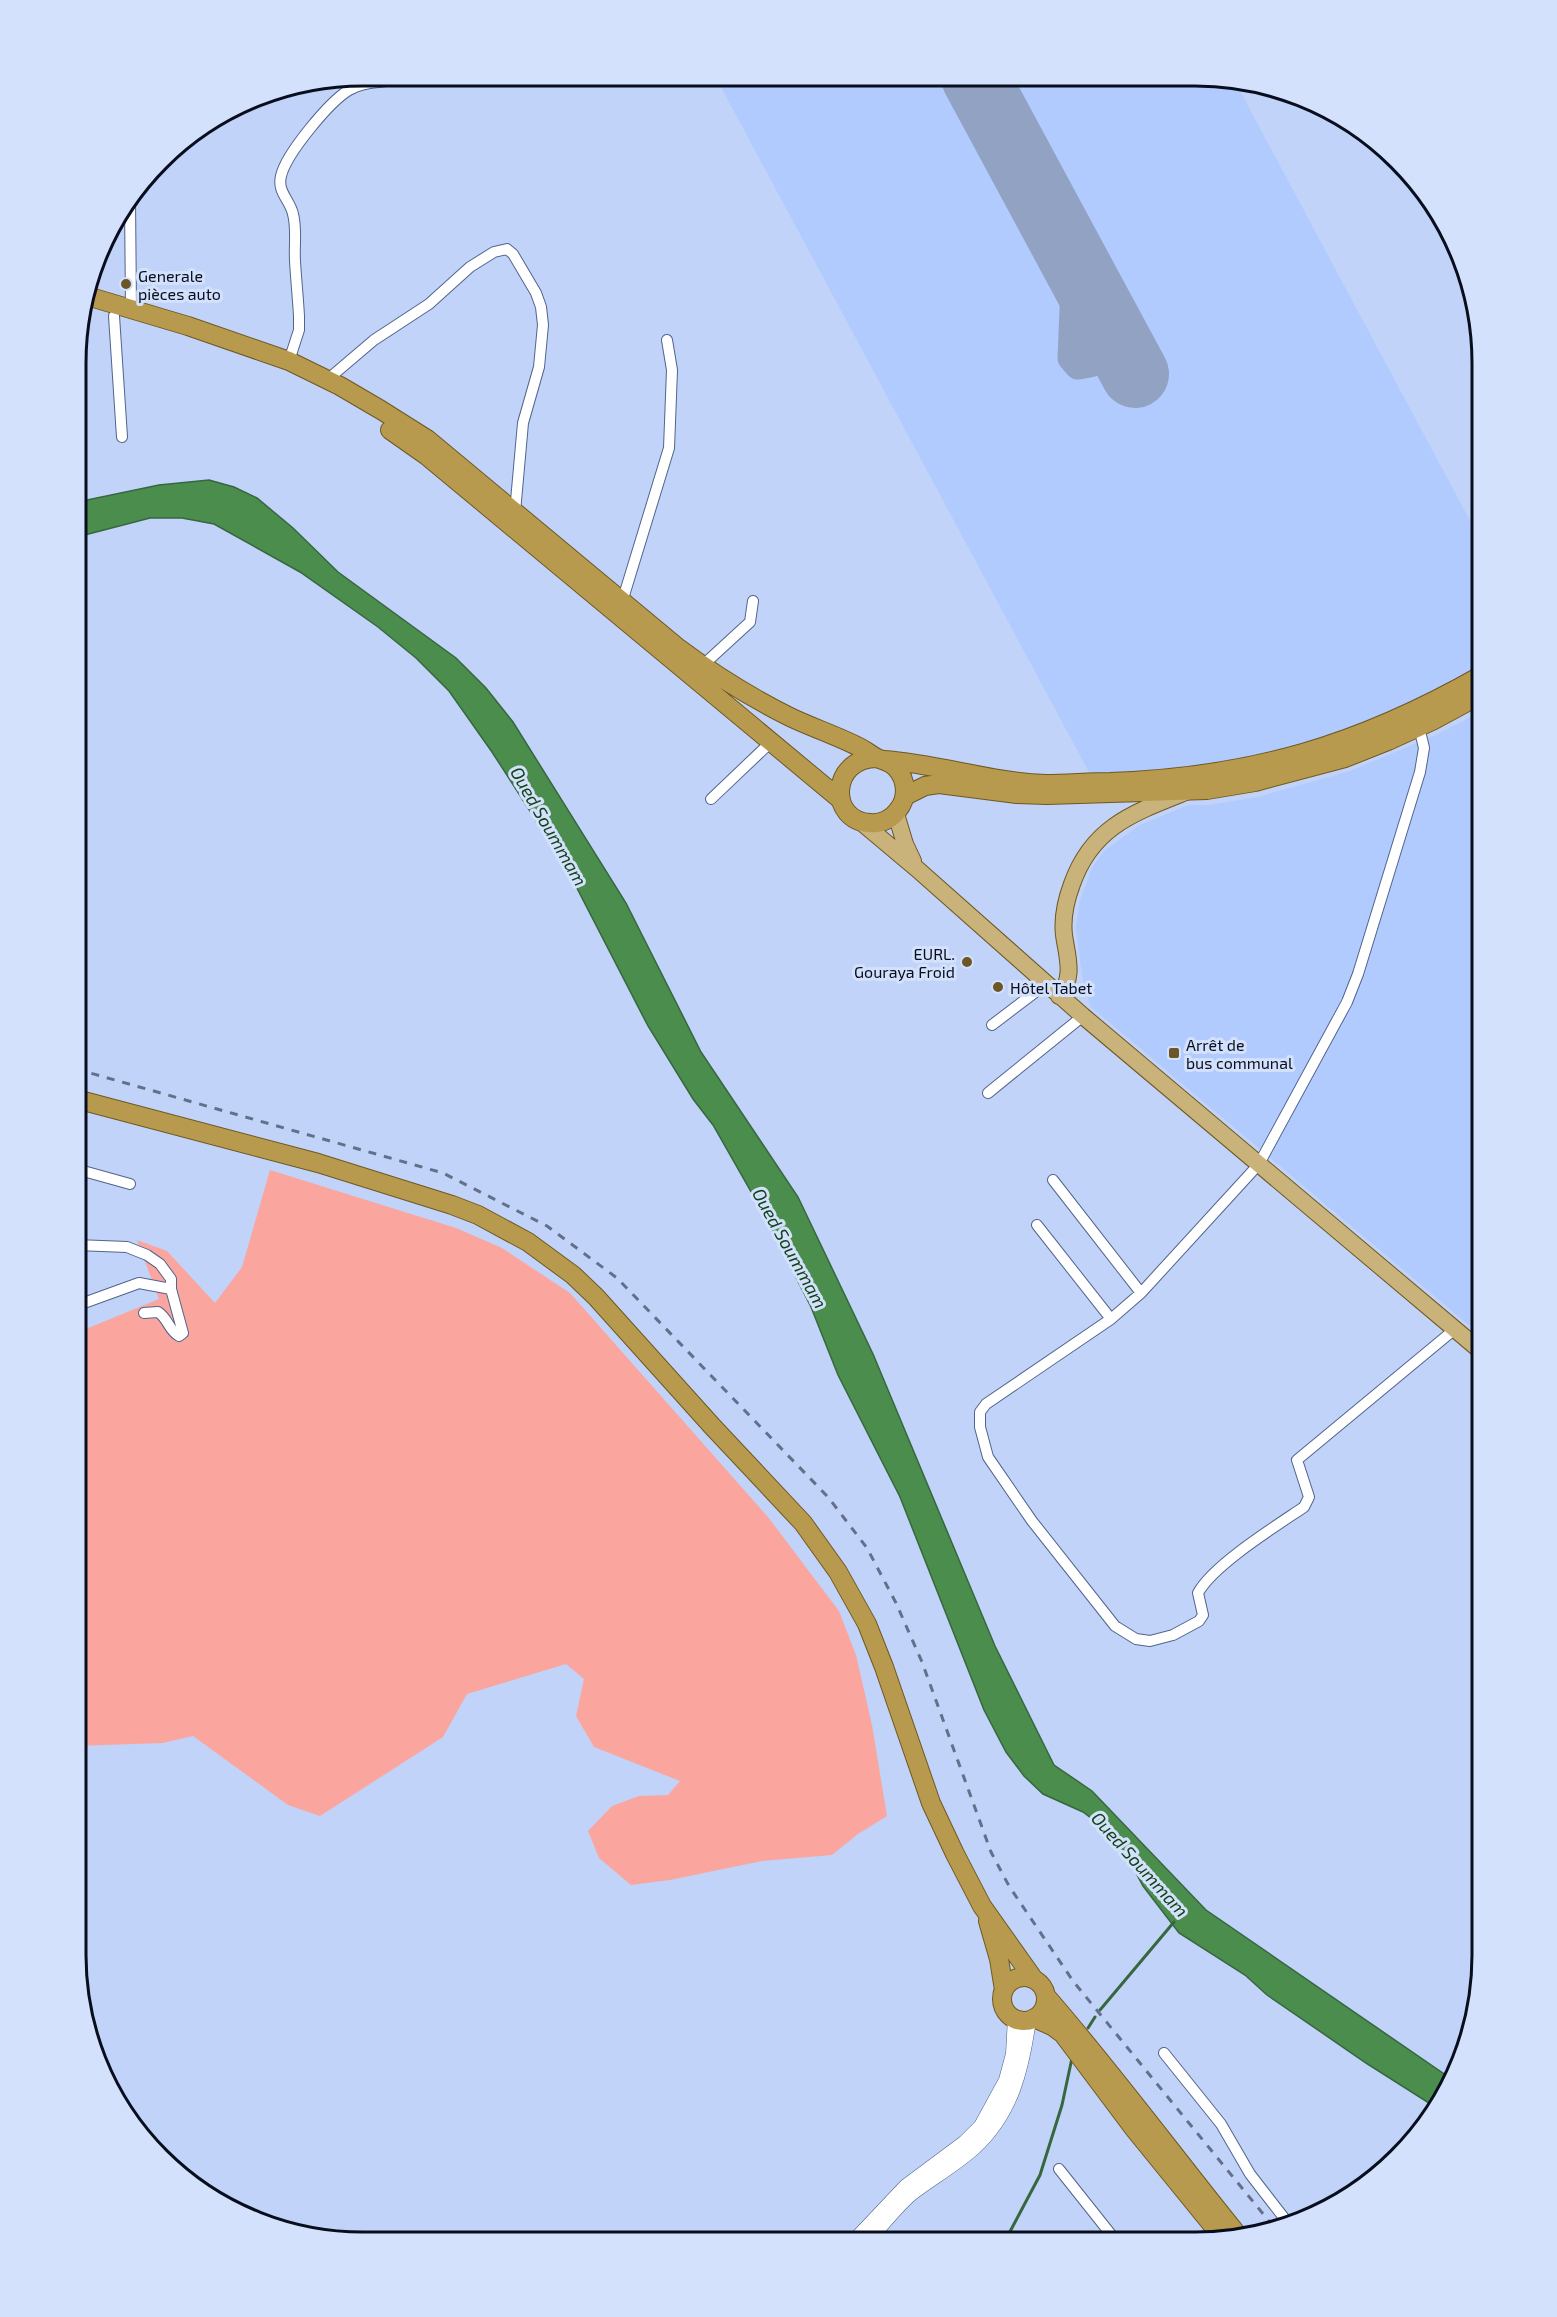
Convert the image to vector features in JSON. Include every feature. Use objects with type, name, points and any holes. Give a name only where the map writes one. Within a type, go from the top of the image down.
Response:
[{"type":"highway","points":[[91,308],[123,313],[198,329],[289,362],[381,410],[427,440],[702,666],[771,707],[892,764],[903,778],[905,796],[896,814],[879,823],[860,821],[852,816],[841,801],[771,742],[435,462],[380,422],[336,396],[273,366],[123,313],[93,299]]},
{"type":"highway","points":[[841,801],[841,782],[844,773],[858,760],[880,759],[922,763],[993,778],[1046,784],[1162,780],[1258,766],[1339,742],[1397,719],[1472,680]]},
{"type":"highway","points":[[905,796],[925,786],[939,784],[1030,795],[1190,791],[1255,782],[1356,754],[1419,727],[1472,699]]},
{"type":"highway","points":[[86,1102],[318,1163],[452,1205],[478,1215],[528,1242],[588,1289],[803,1523],[838,1572],[867,1624],[931,1803],[982,1906],[993,1935],[1004,1990],[1004,2007],[1026,2019],[1052,2026],[1063,2034],[1135,2130],[1217,2230]]},
{"type":"highway","points":[[982,1906],[1033,1978],[1042,1985],[1046,1996],[1085,2041],[1233,2229]]},
{"type":"highway","points":[[1004,1990],[1016,1978],[1033,1978]]},
{"type":"highway","points":[[1026,2019],[1045,2007],[1046,1996]]},
{"type":"main road","points":[[1059,996],[1068,984],[1070,975],[1064,928],[1067,897],[1087,852],[1095,842],[1134,814],[1190,791]]},
{"type":"main road","points":[[896,814],[904,844],[916,868]]},
{"type":"main road","points":[[860,821],[1059,996],[1472,1343]]},
{"type":"street","points":[[289,362],[299,330],[299,316],[294,221],[290,205],[282,195],[281,175],[312,126],[332,103],[355,86]]},
{"type":"street","points":[[122,437],[123,313],[129,214]]},
{"type":"street","points":[[327,380],[374,340],[429,304],[470,267],[494,252],[507,249],[513,254],[536,293],[542,307],[543,325],[539,367],[523,423],[515,512]]},
{"type":"street","points":[[622,602],[669,447],[672,370],[667,340]]},
{"type":"street","points":[[702,666],[750,622],[753,601]]},
{"type":"street","points":[[1419,727],[1424,748],[1420,772],[1358,974],[1347,1002],[1259,1164],[1141,1293],[1111,1319],[986,1404],[980,1412],[980,1427],[988,1457],[1032,1521],[1115,1626],[1137,1639],[1150,1641],[1173,1635],[1198,1621],[1203,1615],[1198,1593],[1202,1584],[1236,1555],[1304,1507],[1309,1497],[1297,1460],[1455,1329]]},
{"type":"street","points":[[711,799],[771,742]]},
{"type":"street","points":[[992,1025],[1046,984]]},
{"type":"street","points":[[988,1093],[1083,1016]]},
{"type":"street","points":[[86,1172],[130,1185]]},
{"type":"street","points":[[1053,1180],[1141,1293]]},
{"type":"street","points":[[1037,1226],[1111,1319]]},
{"type":"street","points":[[86,1245],[127,1247],[138,1250],[168,1272],[182,1329],[181,1335],[175,1334],[167,1319],[158,1311],[144,1313]]},
{"type":"street","points":[[86,1302],[140,1283],[171,1288]]},
{"type":"street","points":[[863,2232],[906,2186],[966,2142],[981,2126],[1002,2089],[1015,2042],[1026,2019]]},
{"type":"street","points":[[876,2232],[903,2202],[959,2160],[987,2134],[1015,2088],[1020,2073],[1026,2019]]},
{"type":"street","points":[[1164,2053],[1221,2124],[1250,2174],[1283,2217]]},
{"type":"street","points":[[1059,2169],[1108,2232]]},
{"type":"shaded area","points":[[720,86],[1212,86],[1239,90],[1472,524],[1472,670],[1435,692],[1399,709],[1286,750],[1178,771],[1090,774]]},
{"type":"shaded area","points":[[1472,716],[1472,1328],[1090,1006],[1082,975],[1076,928],[1080,900],[1092,868],[1104,851],[1140,825],[1188,805],[1208,805],[1258,797],[1350,771],[1438,734]]},
{"type":"shaded area","points":[[270,1170],[456,1228],[502,1248],[570,1293],[768,1517],[839,1611],[856,1655],[872,1725],[887,1816],[858,1834],[832,1855],[762,1861],[670,1880],[631,1885],[599,1858],[588,1831],[612,1806],[639,1796],[668,1795],[680,1781],[594,1747],[576,1716],[584,1679],[566,1664],[467,1694],[443,1737],[320,1816],[288,1805],[193,1736],[163,1743],[86,1746],[86,1329],[159,1299],[137,1240],[167,1251],[215,1303],[242,1267]]},
{"type":"water","name":"Oued Soummam","points":[[209,480],[234,487],[257,498],[293,528],[338,572],[456,658],[486,688],[513,722],[626,903],[701,1052],[798,1197],[873,1354],[995,1646],[1054,1765],[1092,1791],[1206,1910],[1444,2074],[1428,2103],[1267,1995],[1245,1975],[1179,1933],[1143,1886],[1126,1854],[1108,1831],[1083,1812],[1043,1794],[1024,1776],[1006,1752],[984,1710],[900,1497],[838,1375],[811,1307],[766,1218],[713,1125],[693,1099],[648,1026],[566,867],[492,752],[449,691],[416,658],[378,627],[300,572],[214,524],[182,518],[150,518],[86,535],[86,500],[159,485]]},
{"type":"waterway","name":"Oued Soummam","points":[[1100,2010],[1174,1922]]},
{"type":"waterway","points":[[1088,2028],[1095,2017]]},
{"type":"waterway","points":[[1010,2232],[1040,2175],[1062,2105],[1072,2058]]},
{"type":"taxiway","points":[[1075,263],[1071,358],[1078,366],[1101,361],[1123,351]]},
{"type":"runway","points":[[980,86],[1135,374]]},
{"type":"railway","points":[[86,1072],[443,1173],[547,1226],[617,1278],[828,1497],[867,1548],[896,1603],[922,1662],[991,1852],[1009,1886],[1073,1981],[1269,2221]]},
{"type":"place","name":"Generale pièces auto","points":[[126,284]]},
{"type":"place","name":"EURL. Gouraya Froid","points":[[967,962]]},
{"type":"place","name":"Hôtel Tabet","points":[[998,987]]},
{"type":"place","name":"Arrêt de bus communal","points":[[1174,1053]]}]
